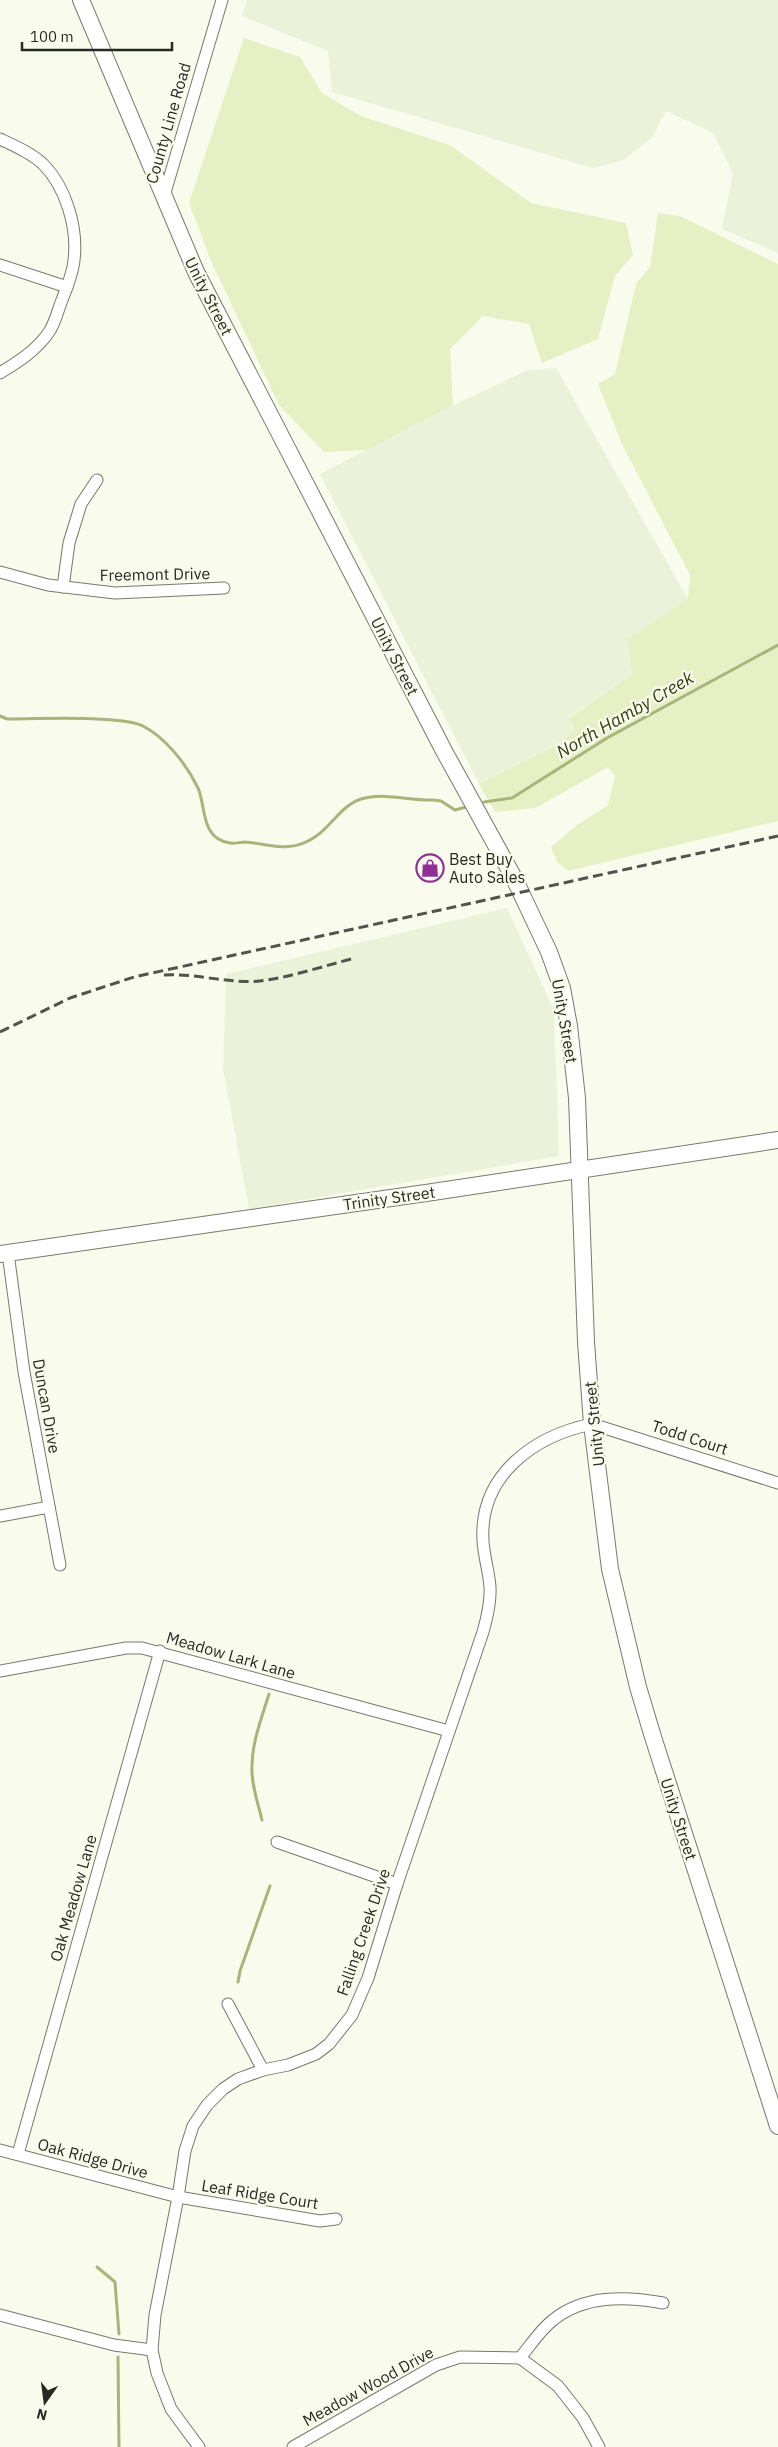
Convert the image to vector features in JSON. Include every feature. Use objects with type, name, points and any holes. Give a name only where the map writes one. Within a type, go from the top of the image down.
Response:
[{"type":"street","name":"Unity Street","points":[[81,0],[163,198],[196,272],[444,751],[514,878],[549,952],[562,988],[569,1026],[582,1170],[586,1338],[592,1424],[610,1569],[638,1687],[778,2126]]},
{"type":"street","name":"County Line Road","points":[[163,198],[222,0]]},
{"type":"street","points":[[0,139],[22,149],[42,164],[56,181],[67,205],[74,238],[74,260],[67,287],[50,331],[24,359],[0,373]]},
{"type":"street","points":[[0,265],[67,287]]},
{"type":"street","points":[[63,587],[69,544],[81,504],[97,480]]},
{"type":"street","name":"Freemont Drive","points":[[0,572],[63,587],[115,593],[224,588]]},
{"type":"street","name":"Trinity Street","points":[[4,1253],[778,1140]]},
{"type":"street","name":"Duncan Drive","points":[[4,1253],[60,1565]]},
{"type":"street","name":"Todd Court","points":[[592,1424],[778,1483]]},
{"type":"street","name":"Falling Creek Drive","points":[[199,2447],[171,2409],[157,2373],[152,2350],[155,2315],[178,2197],[185,2150],[193,2126],[206,2105],[238,2079],[263,2070],[288,2066],[316,2054],[330,2044],[352,2015],[368,1978],[397,1884],[489,1611],[490,1587],[483,1540],[487,1508],[505,1469],[543,1440],[574,1428],[592,1424]]},
{"type":"street","points":[[0,1516],[49,1507]]},
{"type":"street","name":"Meadow Lark Lane","points":[[0,1671],[126,1648],[160,1651],[449,1731]]},
{"type":"street","name":"Oak Meadow Lane","points":[[18,2154],[160,1651]]},
{"type":"street","points":[[277,1842],[397,1884]]},
{"type":"street","points":[[228,2004],[263,2070]]},
{"type":"street","name":"Oak Ridge Drive","points":[[0,2150],[178,2197]]},
{"type":"street","name":"Leaf Ridge Court","points":[[178,2197],[320,2220],[336,2219]]},
{"type":"street","points":[[599,2447],[583,2418],[558,2386],[520,2358],[552,2321],[576,2305],[603,2300],[634,2298],[663,2303]]},
{"type":"street","points":[[0,2315],[114,2346],[152,2350]]},
{"type":"street","name":"Meadow Wood Drive","points":[[292,2447],[436,2365],[460,2357],[520,2358]]},
{"type":"shaded area","points":[[247,0],[778,0],[778,253],[722,229],[733,174],[713,133],[666,111],[652,138],[622,161],[593,168],[332,92],[328,51],[242,16]]},
{"type":"shaded area","points":[[556,368],[688,599],[627,639],[632,674],[569,717],[576,729],[560,743],[479,784],[320,474],[453,405],[528,370]]},
{"type":"shaded area","points":[[507,908],[554,1010],[559,1156],[249,1209],[223,1069],[226,974]]},
{"type":"green space","points":[[244,38],[300,57],[322,93],[361,116],[450,145],[531,203],[626,223],[633,255],[615,276],[598,339],[542,363],[529,324],[483,316],[450,349],[453,405],[367,450],[324,452],[279,405],[211,261],[189,203]]},
{"type":"green space","points":[[658,213],[680,216],[778,264],[778,821],[568,871],[557,862],[551,847],[577,825],[608,805],[615,776],[608,767],[536,808],[495,812],[479,784],[560,743],[576,729],[569,718],[632,674],[627,639],[688,599],[690,575],[623,446],[598,384],[615,374],[636,284],[650,267]]},
{"type":"waterway","name":"North Hamby Creek","points":[[484,802],[512,798],[607,738],[778,645]]},
{"type":"waterway","name":"North Hamby Creek","points":[[0,716],[7,719],[117,720],[143,726],[168,745],[182,761],[198,788],[206,820],[213,835],[220,840],[230,843],[245,842],[280,847],[297,845],[315,837],[344,809],[365,798],[390,797],[433,800],[441,801],[455,810],[466,807]]},
{"type":"waterway","points":[[262,1820],[255,1793],[252,1757],[269,1694]]},
{"type":"waterway","points":[[238,1982],[240,1971],[270,1886]]},
{"type":"waterway","points":[[97,2267],[115,2282],[119,2334]]},
{"type":"waterway","points":[[118,2357],[119,2447]]},
{"type":"railway","points":[[0,1032],[70,998],[134,977],[778,836]]},
{"type":"railway","points":[[164,975],[248,982],[260,981],[355,958]]},
{"type":"place","name":"Best Buy Auto Sales","points":[[430,868]]}]
